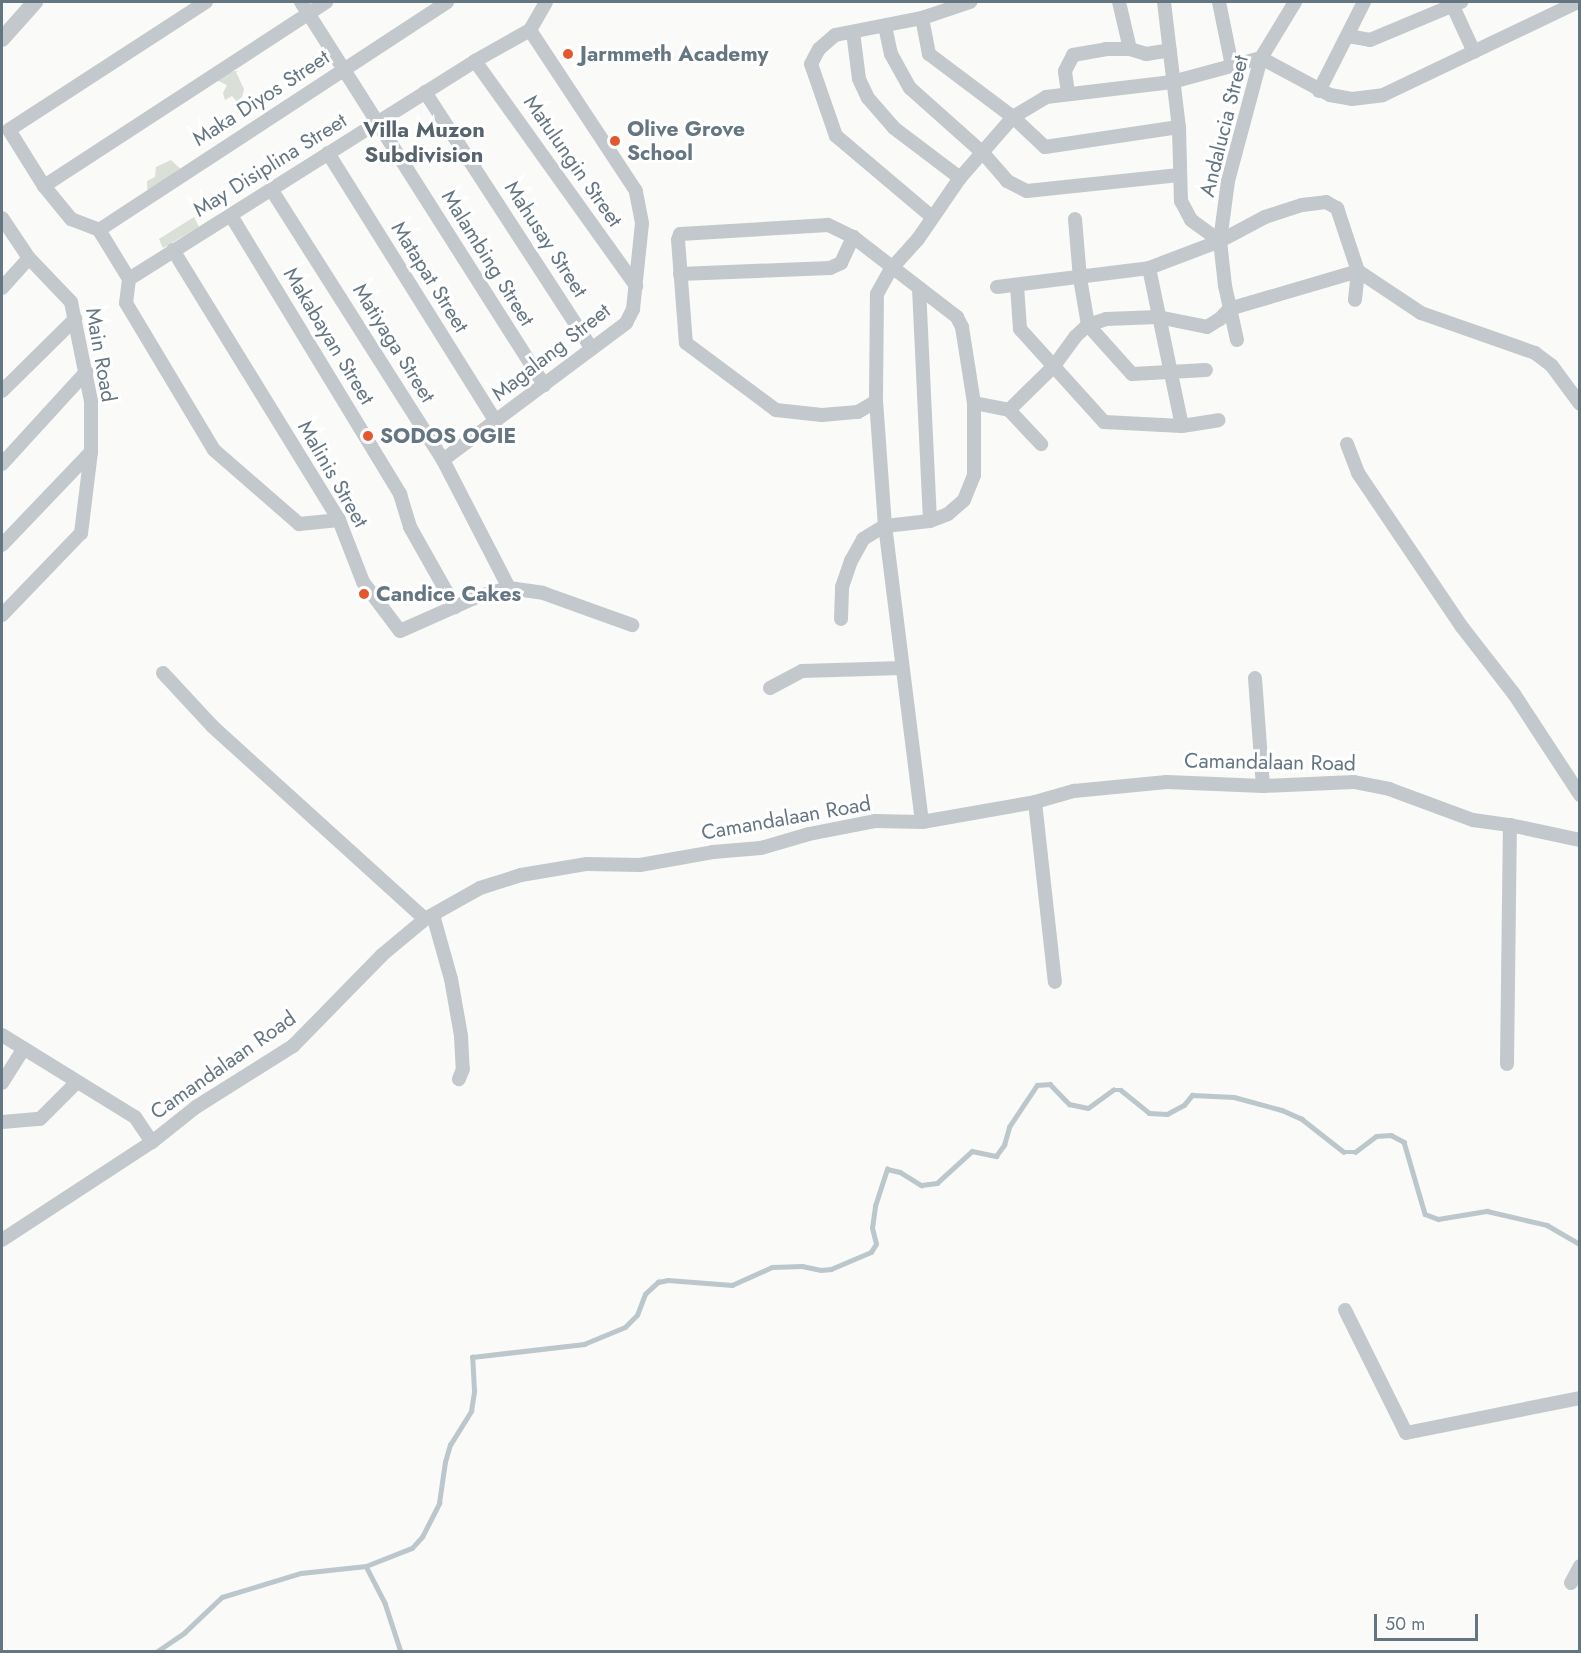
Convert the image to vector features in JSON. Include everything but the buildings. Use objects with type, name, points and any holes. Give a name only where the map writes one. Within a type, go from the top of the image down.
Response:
[{"type":"street","points":[[2,39],[35,2]]},
{"type":"street","points":[[206,2],[9,130],[44,186],[70,219],[99,230],[129,279],[126,303],[214,450],[299,524],[339,520]]},
{"type":"street","points":[[44,186],[305,8],[326,2]]},
{"type":"street","name":"Maka Diyos Street","points":[[99,230],[447,2]]},
{"type":"street","points":[[530,30],[546,2]]},
{"type":"street","points":[[932,217],[836,136],[812,64],[819,49],[835,34],[922,18],[970,2]]},
{"type":"street","points":[[1119,2],[1130,49]]},
{"type":"street","points":[[1164,2],[1179,128],[1181,201],[1191,220],[1220,241]]},
{"type":"street","points":[[1220,2],[1232,66]]},
{"type":"street","name":"Andalucia Street","points":[[1237,340],[1229,309],[1220,241],[1228,181],[1262,58],[1295,2]]},
{"type":"street","points":[[1319,91],[1364,2]]},
{"type":"street","points":[[922,822],[885,526],[876,401],[877,294],[891,269],[918,239],[960,178],[1013,117],[1046,97],[1172,82],[1262,58],[1319,91],[1352,99],[1383,95],[1578,2]]},
{"type":"street","points":[[1348,36],[1370,40],[1455,3],[1474,52]]},
{"type":"street","name":"Malambing Street","points":[[305,8],[544,385]]},
{"type":"street","points":[[922,18],[929,54],[1013,117],[1045,147],[1179,128]]},
{"type":"street","points":[[885,26],[891,54],[910,88],[983,153],[1006,181],[1027,191],[1179,175]]},
{"type":"street","name":"May Disiplina Street","points":[[129,279],[425,92],[530,30]]},
{"type":"street","name":"Magalang Street","points":[[443,460],[626,323],[633,309],[642,223],[636,191],[530,30]]},
{"type":"street","points":[[853,32],[860,79],[868,98],[894,128],[960,178]]},
{"type":"street","points":[[1068,93],[1065,71],[1073,55],[1106,49],[1130,49],[1146,54],[1170,50]]},
{"type":"street","name":"Matulungin Street","points":[[475,61],[636,286]]},
{"type":"street","name":"Mahusay Street","points":[[425,92],[592,349]]},
{"type":"street","name":"Matapat Street","points":[[328,153],[496,422]]},
{"type":"street","name":"Matiyaga Street","points":[[271,189],[443,460],[509,588]]},
{"type":"street","points":[[997,287],[1149,268],[1220,241],[1265,217],[1302,205],[1326,202],[1337,208],[1358,271],[1355,300]]},
{"type":"street","name":"Makabayan Street","points":[[230,214],[400,494],[410,527],[455,607]]},
{"type":"street","name":"Main Road","points":[[2,218],[28,258],[71,302],[91,401],[91,452],[81,533],[2,615]]},
{"type":"street","points":[[1075,219],[1080,278],[1088,325],[1132,374],[1206,370]]},
{"type":"street","points":[[842,620],[842,586],[850,561],[863,539],[885,526],[930,521],[948,514],[964,500],[974,475],[974,402],[962,327],[957,317],[891,269],[853,237],[828,225],[680,234],[678,240],[686,343],[776,410],[822,415],[858,412],[876,401]]},
{"type":"street","points":[[680,274],[830,268],[841,263],[853,237]]},
{"type":"street","name":"Malinis Street","points":[[173,250],[339,520],[363,582],[400,631],[479,596],[509,588],[543,593],[632,625]]},
{"type":"street","points":[[2,288],[28,258]]},
{"type":"street","points":[[1149,268],[1182,426]]},
{"type":"street","points":[[1009,410],[1054,366],[1076,336],[1088,325],[1106,319],[1158,317],[1207,327],[1220,319],[1229,309],[1358,271]]},
{"type":"street","points":[[1358,271],[1421,313],[1535,353],[1552,366],[1580,404]]},
{"type":"street","points":[[1017,285],[1020,329],[1104,422],[1182,426],[1219,420]]},
{"type":"street","points":[[919,288],[930,521]]},
{"type":"street","points":[[2,391],[75,319]]},
{"type":"street","points":[[2,464],[86,372]]},
{"type":"street","points":[[974,402],[1009,410],[1041,444]]},
{"type":"street","points":[[1347,444],[1358,473],[1462,627],[1514,694],[1580,795]]},
{"type":"street","points":[[2,545],[91,452]]},
{"type":"street","points":[[770,688],[802,671],[902,668]]},
{"type":"street","points":[[163,673],[212,726],[429,917],[451,979],[461,1036],[463,1069],[459,1079]]},
{"type":"street","points":[[1255,678],[1263,786]]},
{"type":"street","name":"Camandalaan Road","points":[[2,1240],[152,1142],[196,1107],[293,1046],[382,956],[429,917],[480,888],[521,875],[587,864],[640,865],[713,852],[761,848],[809,834],[875,821],[922,822],[1035,802],[1074,791],[1167,782],[1263,786],[1354,782],[1389,789],[1473,820],[1510,825],[1580,840]]},
{"type":"street","points":[[1035,802],[1055,982]]},
{"type":"street","points":[[1507,1064],[1510,825]]},
{"type":"street","points":[[2,1035],[135,1117],[152,1142]]},
{"type":"street","points":[[2,1083],[24,1048]]},
{"type":"street","points":[[2,1122],[40,1119],[77,1082]]},
{"type":"street","points":[[1345,1310],[1406,1433],[1580,1398]]},
{"type":"street","points":[[1571,1583],[1580,1566]]},
{"type":"shaded area","points":[[239,71],[236,72],[244,89],[242,97],[237,102],[232,96],[225,100],[223,93],[227,85],[212,78],[222,72]]},
{"type":"shaded area","points":[[171,160],[189,177],[148,204],[147,181],[155,177],[156,167]]},
{"type":"shaded area","points":[[194,217],[199,227],[163,248],[159,239]]},
{"type":"waterway","points":[[156,1652],[184,1633],[222,1597],[301,1573],[366,1566],[412,1548],[422,1537],[439,1503],[450,1445],[471,1411],[474,1391],[472,1357],[584,1344],[625,1327],[637,1315],[645,1294],[658,1282],[668,1280],[732,1285],[772,1267],[802,1266],[821,1270],[831,1269],[871,1252],[876,1244],[872,1228],[875,1206],[887,1169],[900,1172],[921,1185],[937,1183],[972,1151],[996,1156],[1004,1145],[1009,1127],[1037,1085],[1050,1084],[1069,1104],[1088,1108],[1113,1090],[1121,1090],[1149,1113],[1167,1114],[1184,1105],[1192,1095],[1234,1097],[1282,1110],[1302,1119],[1344,1152],[1355,1152],[1376,1136],[1391,1135],[1404,1142],[1425,1214],[1438,1219],[1487,1211],[1547,1225],[1580,1244]]},
{"type":"waterway","points":[[366,1566],[385,1603],[401,1652]]},
{"type":"place","name":"Jarmmeth Academy","points":[[568,54]]},
{"type":"place","name":"Olive Grove School","points":[[615,141]]},
{"type":"place","name":"SODOS OGIE","points":[[368,436]]},
{"type":"place","name":"Candice Cakes","points":[[364,594]]},
{"type":"district","name":"Villa Muzon Subdivision","points":[[424,142]]}]
